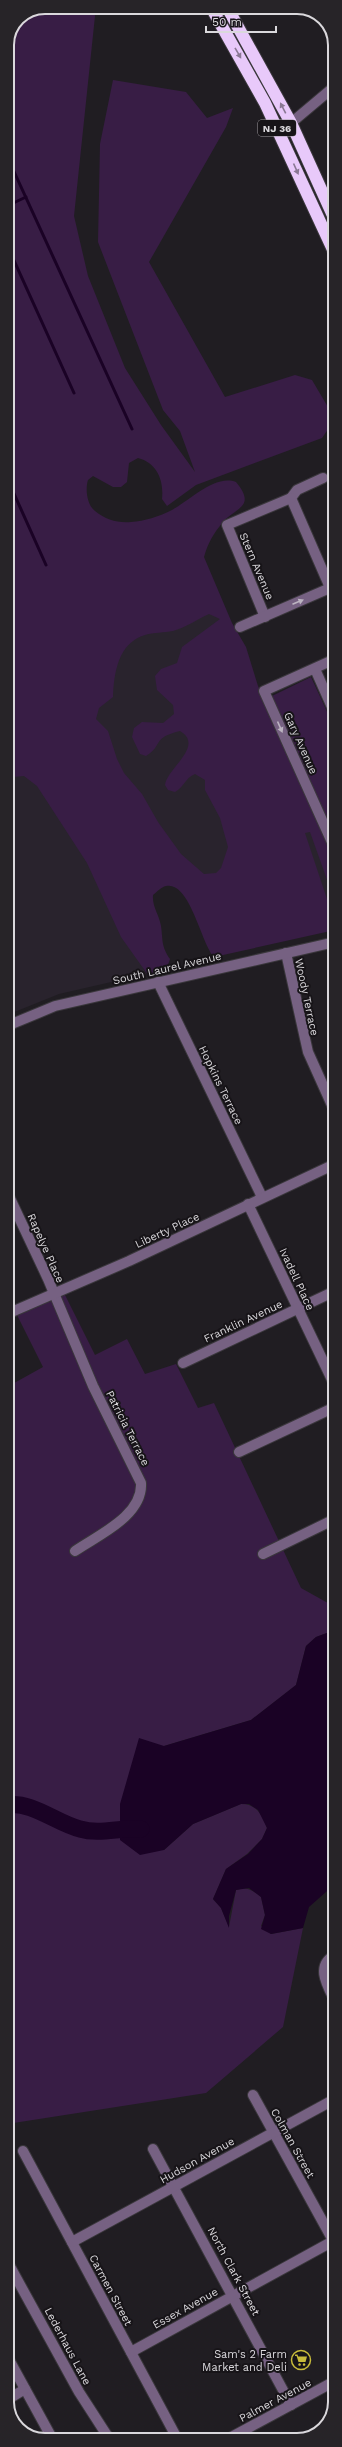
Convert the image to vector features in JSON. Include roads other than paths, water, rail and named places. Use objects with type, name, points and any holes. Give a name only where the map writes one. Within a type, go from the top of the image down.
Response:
[{"type":"highway","name":"NJ 36","points":[[215,14],[265,103],[328,239]]},
{"type":"highway","name":"NJ 36","points":[[231,14],[291,123],[328,204]]},
{"type":"street","points":[[291,123],[328,92]]},
{"type":"street","points":[[324,478],[297,490],[291,498],[328,583]]},
{"type":"street","name":"Stern Avenue","points":[[265,617],[227,525],[291,498]]},
{"type":"street","points":[[240,627],[328,589]]},
{"type":"street","points":[[328,663],[314,669],[328,699]]},
{"type":"street","name":"Gary Avenue","points":[[314,669],[264,691],[328,833]]},
{"type":"street","name":"South Laurel Avenue","points":[[14,1023],[55,1006],[328,944]]},
{"type":"street","name":"Woody Terrace","points":[[286,953],[308,1052],[328,1096]]},
{"type":"street","name":"Hopkins Terrace","points":[[158,982],[262,1197]]},
{"type":"street","name":"Liberty Place","points":[[14,1311],[129,1261],[328,1167]]},
{"type":"street","name":"Ivadell Place","points":[[248,1204],[328,1371]]},
{"type":"street","name":"Rapelye Place","points":[[14,1207],[53,1293]]},
{"type":"street","name":"Patricia Terrace","points":[[53,1293],[93,1386],[141,1483],[139,1499],[132,1510],[75,1551]]},
{"type":"street","name":"Franklin Avenue","points":[[183,1363],[328,1294]]},
{"type":"street","points":[[239,1452],[328,1409]]},
{"type":"street","points":[[263,1554],[328,1522]]},
{"type":"street","points":[[328,1960],[323,1973],[328,1985]]},
{"type":"street","name":"Colman Street","points":[[253,2095],[328,2231]]},
{"type":"street","name":"Hudson Avenue","points":[[72,2242],[328,2103]]},
{"type":"street","name":"North Clark Street","points":[[153,2149],[291,2405]]},
{"type":"street","name":"Carmen Street","points":[[23,2152],[174,2433]]},
{"type":"street","name":"Essex Avenue","points":[[131,2352],[233,2295],[328,2245]]},
{"type":"street","name":"Lederhaus Lane","points":[[14,2274],[76,2386],[106,2433]]},
{"type":"street","points":[[14,2369],[49,2433]]},
{"type":"street","name":"Palmer Avenue","points":[[239,2433],[328,2385]]},
{"type":"street","points":[[14,2396],[25,2389]]},
{"type":"waterway","points":[[14,172],[132,429]]},
{"type":"waterway","points":[[14,203],[26,197]]},
{"type":"waterway","points":[[14,260],[74,393]]},
{"type":"waterway","points":[[14,494],[46,565]]},
{"type":"waterway","points":[[14,1805],[26,1806],[35,1809],[71,1826],[88,1831],[141,1829]]},
{"type":"place","name":"Sam's 2 Farm Market and Deli","points":[[301,2360]]}]
